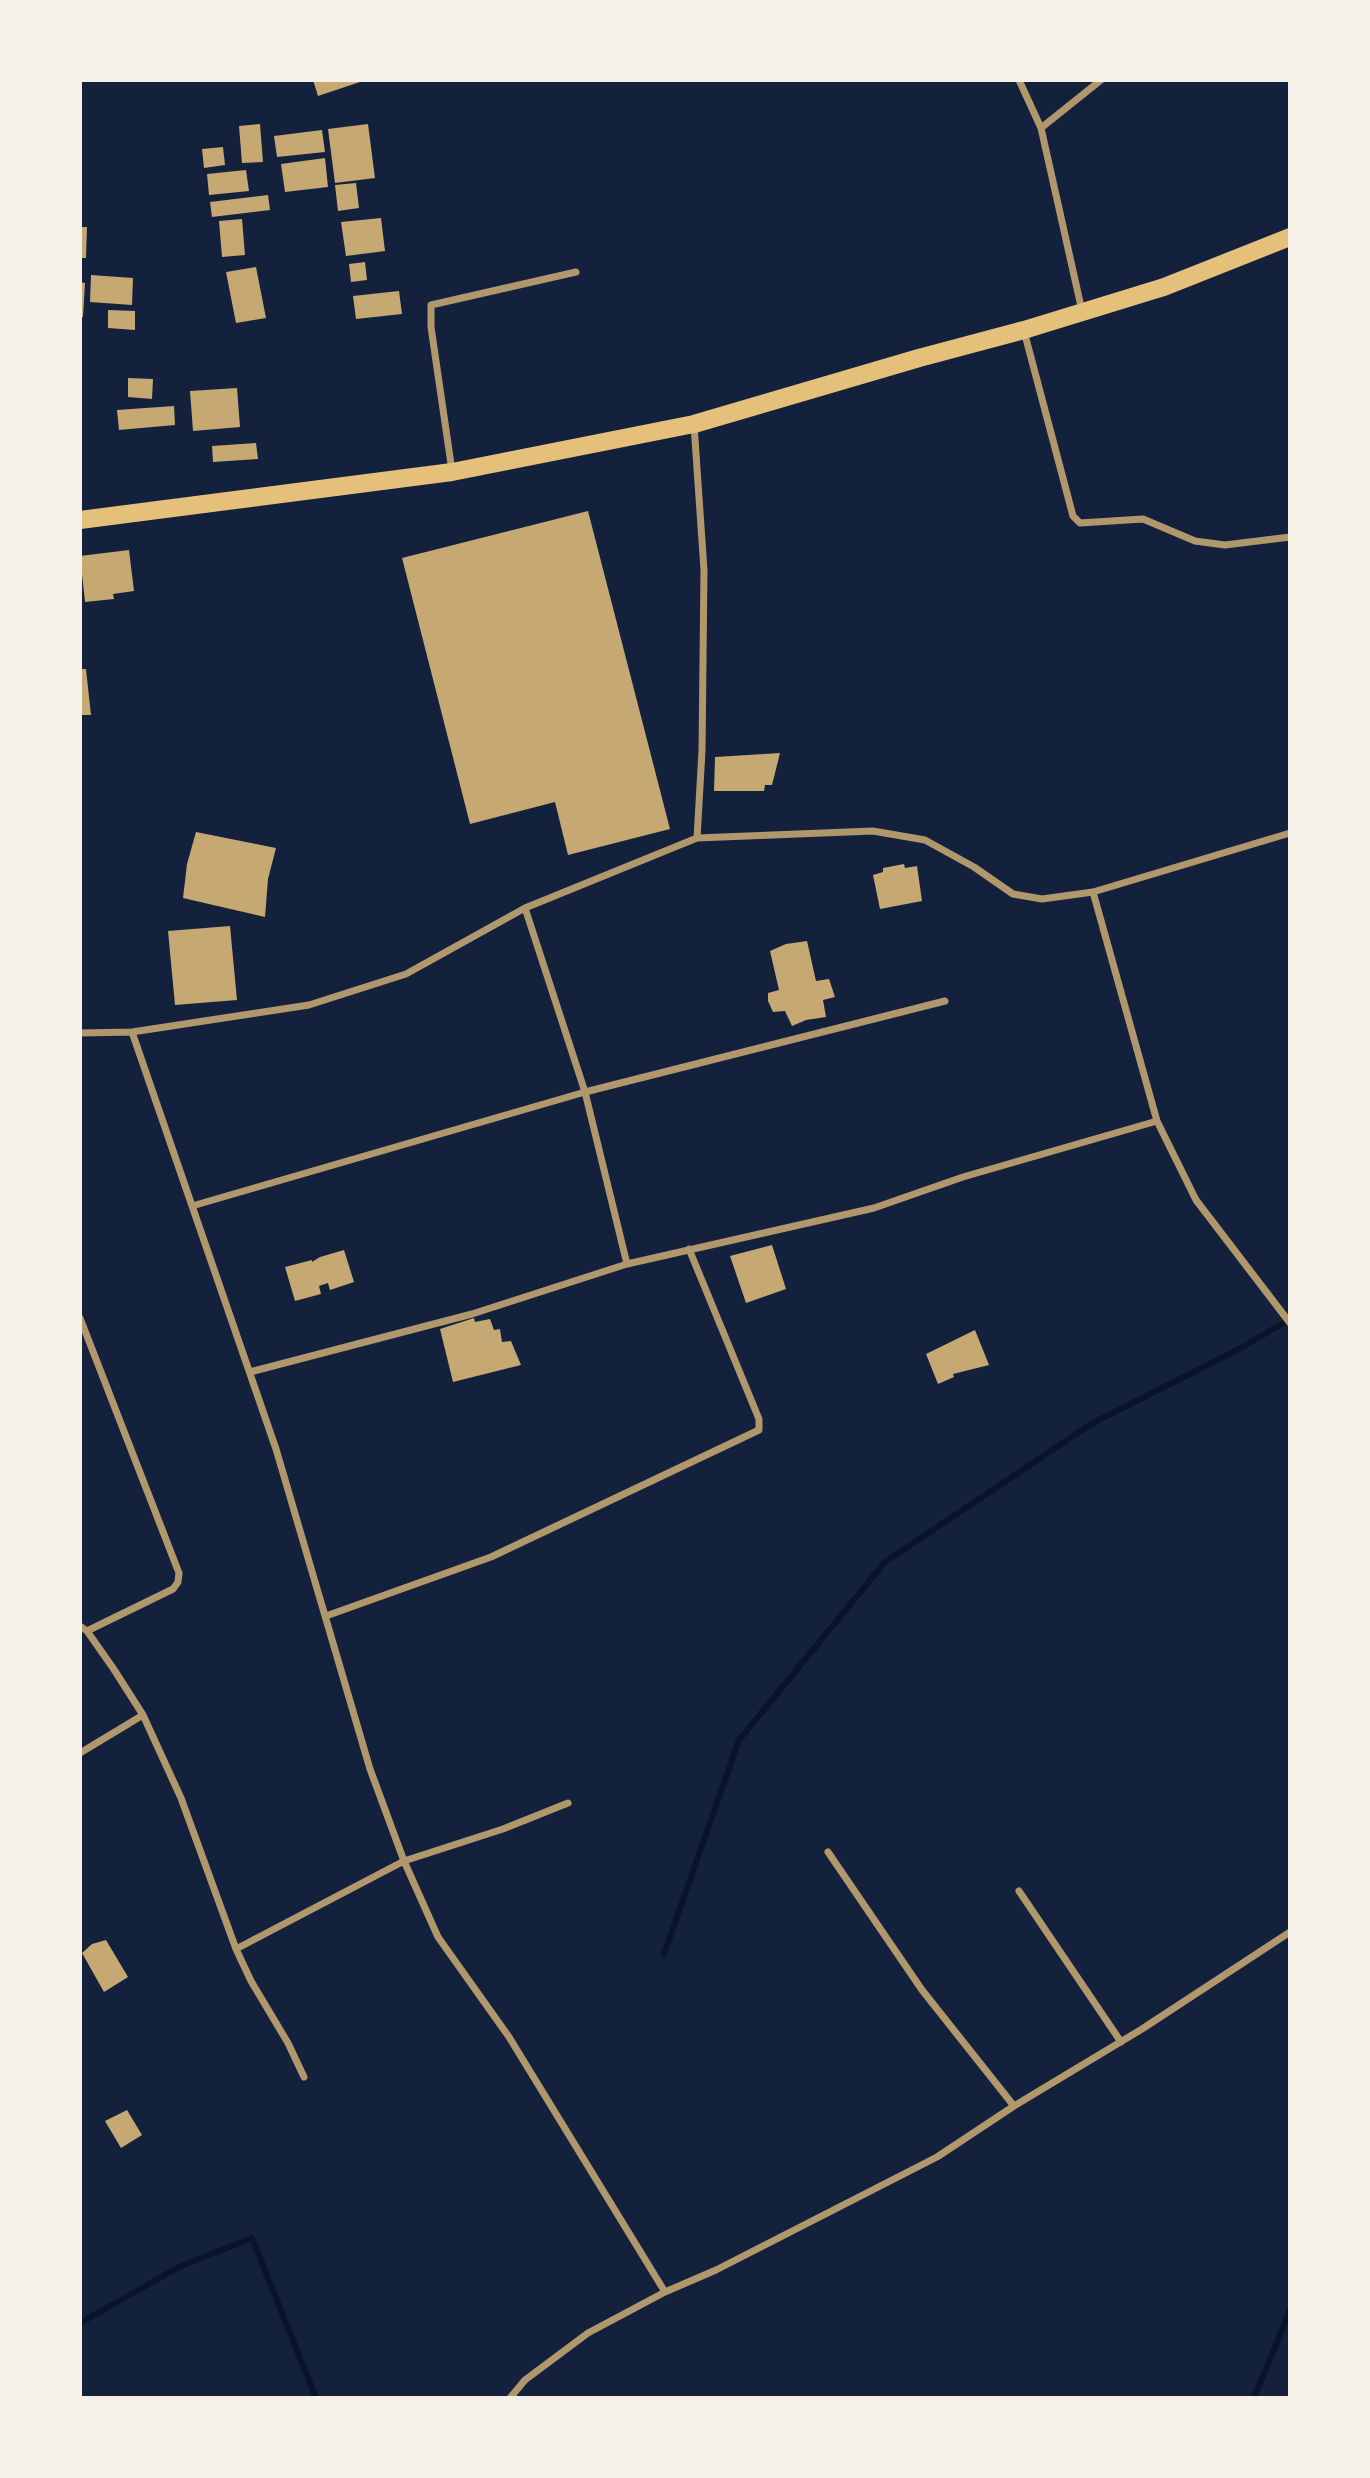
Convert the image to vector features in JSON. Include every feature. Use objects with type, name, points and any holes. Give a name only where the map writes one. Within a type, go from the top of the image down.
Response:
[{"type":"main road","points":[[80,520],[452,472],[694,425],[1164,287],[1290,237]]},
{"type":"street","points":[[1019,80],[1041,128],[1082,312]]},
{"type":"street","points":[[1041,128],[1101,80]]},
{"type":"street","points":[[452,472],[431,327],[431,305],[576,272]]},
{"type":"street","points":[[1024,330],[1073,516],[1080,523],[1143,519],[1195,541],[1225,545],[1290,537]]},
{"type":"street","points":[[694,425],[704,570],[702,751],[697,838]]},
{"type":"street","points":[[80,1032],[132,1032],[309,1005],[393,978],[445,954],[524,908],[697,838],[873,831],[925,840],[974,867],[1013,894],[1042,899],[1093,892],[1290,833]]},
{"type":"street","points":[[1093,892],[1157,1121],[1196,1200],[1290,1323]]},
{"type":"street","points":[[524,908],[585,1092],[627,1265]]},
{"type":"street","points":[[192,1206],[585,1092],[945,1001]]},
{"type":"street","points":[[132,1032],[276,1449],[370,1769],[404,1861],[438,1937],[509,2037],[666,2292]]},
{"type":"street","points":[[250,1372],[472,1314],[627,1265],[874,1208],[963,1177],[1157,1121]]},
{"type":"street","points":[[326,1616],[491,1557],[759,1430],[759,1419],[688,1249]]},
{"type":"street","points":[[80,1318],[179,1573],[178,1582],[173,1589],[84,1628],[143,1715],[181,1798],[236,1949],[304,2077]]},
{"type":"street","points":[[80,1753],[143,1715]]},
{"type":"street","points":[[236,1949],[404,1861],[503,1829],[568,1803]]},
{"type":"street","points":[[828,1852],[922,1990],[1014,2106]]},
{"type":"street","points":[[1019,1891],[1121,2042]]},
{"type":"street","points":[[510,2398],[525,2380],[588,2333],[937,2157],[1290,1932]]},
{"type":"building","points":[[313,80],[362,80],[363,81],[318,96]]},
{"type":"building","points":[[260,124],[263,162],[242,163],[239,126]]},
{"type":"building","points":[[368,124],[375,178],[335,183],[328,129]]},
{"type":"building","points":[[322,130],[325,152],[277,157],[274,136]]},
{"type":"building","points":[[223,147],[225,165],[204,168],[202,149]]},
{"type":"building","points":[[325,158],[328,187],[285,192],[281,164]]},
{"type":"building","points":[[246,170],[249,191],[209,195],[207,174]]},
{"type":"building","points":[[356,183],[359,208],[338,211],[335,185]]},
{"type":"building","points":[[268,195],[270,210],[212,217],[210,202]]},
{"type":"building","points":[[381,218],[385,251],[346,256],[341,222]]},
{"type":"building","points":[[242,219],[245,255],[222,257],[219,221]]},
{"type":"building","points":[[80,227],[87,227],[86,258],[80,258]]},
{"type":"building","points":[[365,262],[367,280],[351,282],[349,264]]},
{"type":"building","points":[[256,267],[266,318],[236,323],[226,272]]},
{"type":"building","points":[[91,275],[133,278],[132,305],[90,302]]},
{"type":"building","points":[[80,282],[85,283],[83,317],[80,317]]},
{"type":"building","points":[[399,291],[402,314],[356,319],[353,296]]},
{"type":"building","points":[[108,310],[135,311],[135,330],[108,328]]},
{"type":"building","points":[[128,378],[153,379],[152,399],[128,397]]},
{"type":"building","points":[[237,388],[240,427],[193,431],[190,391]]},
{"type":"building","points":[[174,406],[175,425],[119,430],[117,410]]},
{"type":"building","points":[[256,443],[258,459],[213,462],[212,446]]},
{"type":"building","points":[[588,511],[670,829],[568,855],[555,802],[470,824],[402,558]]},
{"type":"building","points":[[129,550],[134,591],[113,594],[114,599],[85,602],[80,556]]},
{"type":"building","points":[[80,669],[86,669],[91,715],[80,715]]},
{"type":"building","points":[[780,753],[772,785],[765,785],[764,791],[714,791],[715,757]]},
{"type":"building","points":[[196,832],[276,848],[268,879],[265,917],[183,898],[187,864]]},
{"type":"building","points":[[904,864],[905,868],[917,866],[922,901],[880,909],[873,875],[883,872],[883,868]]},
{"type":"building","points":[[230,926],[237,1000],[175,1005],[168,931]]},
{"type":"building","points":[[807,941],[816,981],[829,979],[835,997],[823,1000],[826,1017],[806,1020],[792,1026],[785,1011],[773,1012],[768,1001],[768,993],[779,990],[770,951],[786,944]]},
{"type":"building","points":[[772,1245],[786,1289],[746,1303],[730,1256]]},
{"type":"building","points":[[344,1250],[354,1282],[330,1290],[328,1283],[319,1286],[321,1294],[295,1301],[285,1267],[312,1262]]},
{"type":"building","points":[[474,1318],[475,1322],[490,1319],[494,1330],[500,1329],[502,1342],[511,1341],[521,1365],[453,1382],[440,1329]]},
{"type":"building","points":[[975,1330],[989,1365],[953,1374],[954,1377],[938,1384],[926,1354]]},
{"type":"building","points":[[106,1940],[128,1977],[104,1992],[82,1953],[92,1944]]},
{"type":"building","points":[[127,2110],[142,2135],[121,2148],[105,2121]]},
{"type":"waterway","points":[[664,1954],[739,1740],[885,1562],[1091,1424],[1241,1348],[1290,1319]]},
{"type":"waterway","points":[[80,2323],[179,2267],[252,2238],[316,2398]]},
{"type":"waterway","points":[[1254,2398],[1290,2310]]}]
